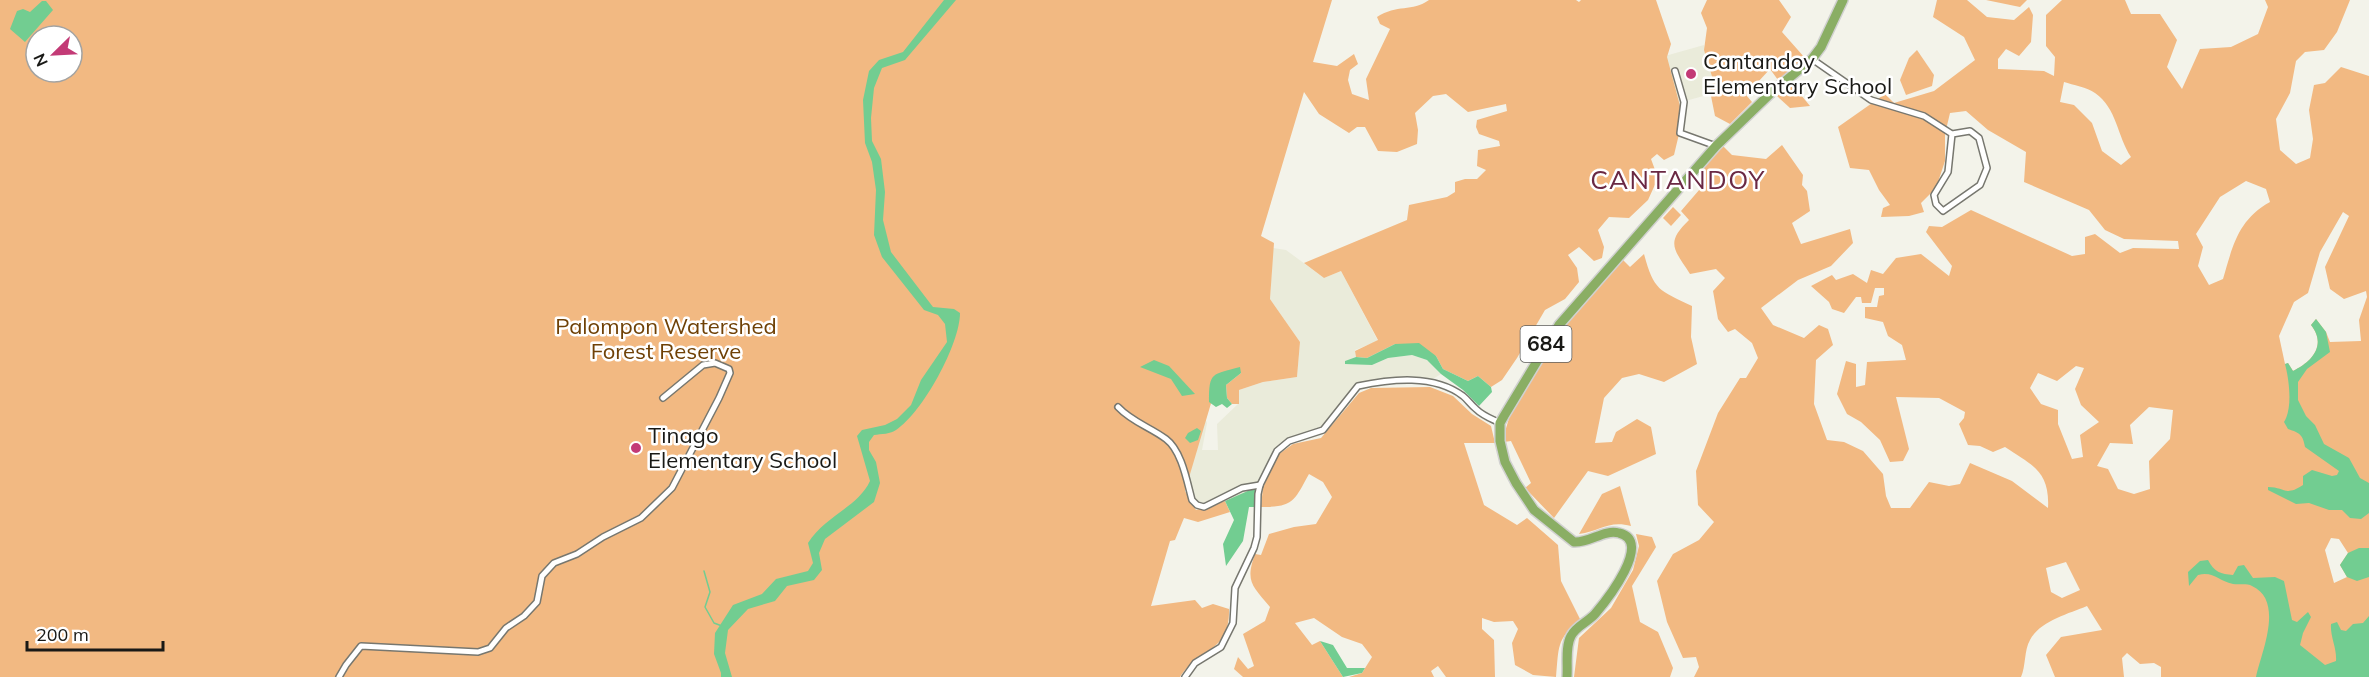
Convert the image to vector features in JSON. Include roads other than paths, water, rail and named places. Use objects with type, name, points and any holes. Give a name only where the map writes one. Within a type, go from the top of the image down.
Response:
[{"type":"highway","name":"684","points":[[1500,423],[1559,325],[1716,146],[1772,92],[1812,59],[1821,46],[1843,0]]},
{"type":"highway","points":[[1500,423],[1500,441],[1505,462],[1534,510],[1574,542],[1615,532],[1627,537],[1631,543],[1630,559],[1613,592],[1593,616],[1576,628],[1571,635],[1568,646],[1567,677]]},
{"type":"street","points":[[1812,59],[1871,100],[1924,117],[1952,134],[1970,131],[1979,138],[1987,168],[1980,185],[1943,211],[1936,204],[1934,195],[1948,172],[1952,134]]},
{"type":"street","points":[[1675,71],[1684,102],[1681,135],[1716,146]]},
{"type":"street","points":[[339,677],[362,646],[478,652],[490,648],[506,628],[537,602],[542,576],[554,563],[577,554],[603,537],[641,518],[672,488],[719,398],[730,373],[729,369],[715,363],[703,365],[663,398]]},
{"type":"street","points":[[1185,677],[1195,663],[1221,647],[1233,623],[1235,588],[1257,537],[1260,485],[1277,451],[1289,441],[1323,430],[1358,386],[1412,380],[1431,382],[1456,391],[1478,411],[1500,423]]},
{"type":"street","points":[[1118,407],[1127,417],[1167,439],[1173,447],[1192,500],[1197,505],[1204,507],[1242,488],[1260,485]]},
{"type":"waterway","points":[[704,571],[710,592],[705,607],[714,623],[722,626]]},
{"type":"place","name":"Cantandoy Elementary School","points":[[1691,74]]},
{"type":"place","name":"Tinago Elementary School","points":[[636,448]]},
{"type":"district","name":"CANTANDOY","points":[[1678,180]]},
{"type":"park label","name":"Palompon Watershed Forest Reserve","points":[[666,338]]}]
